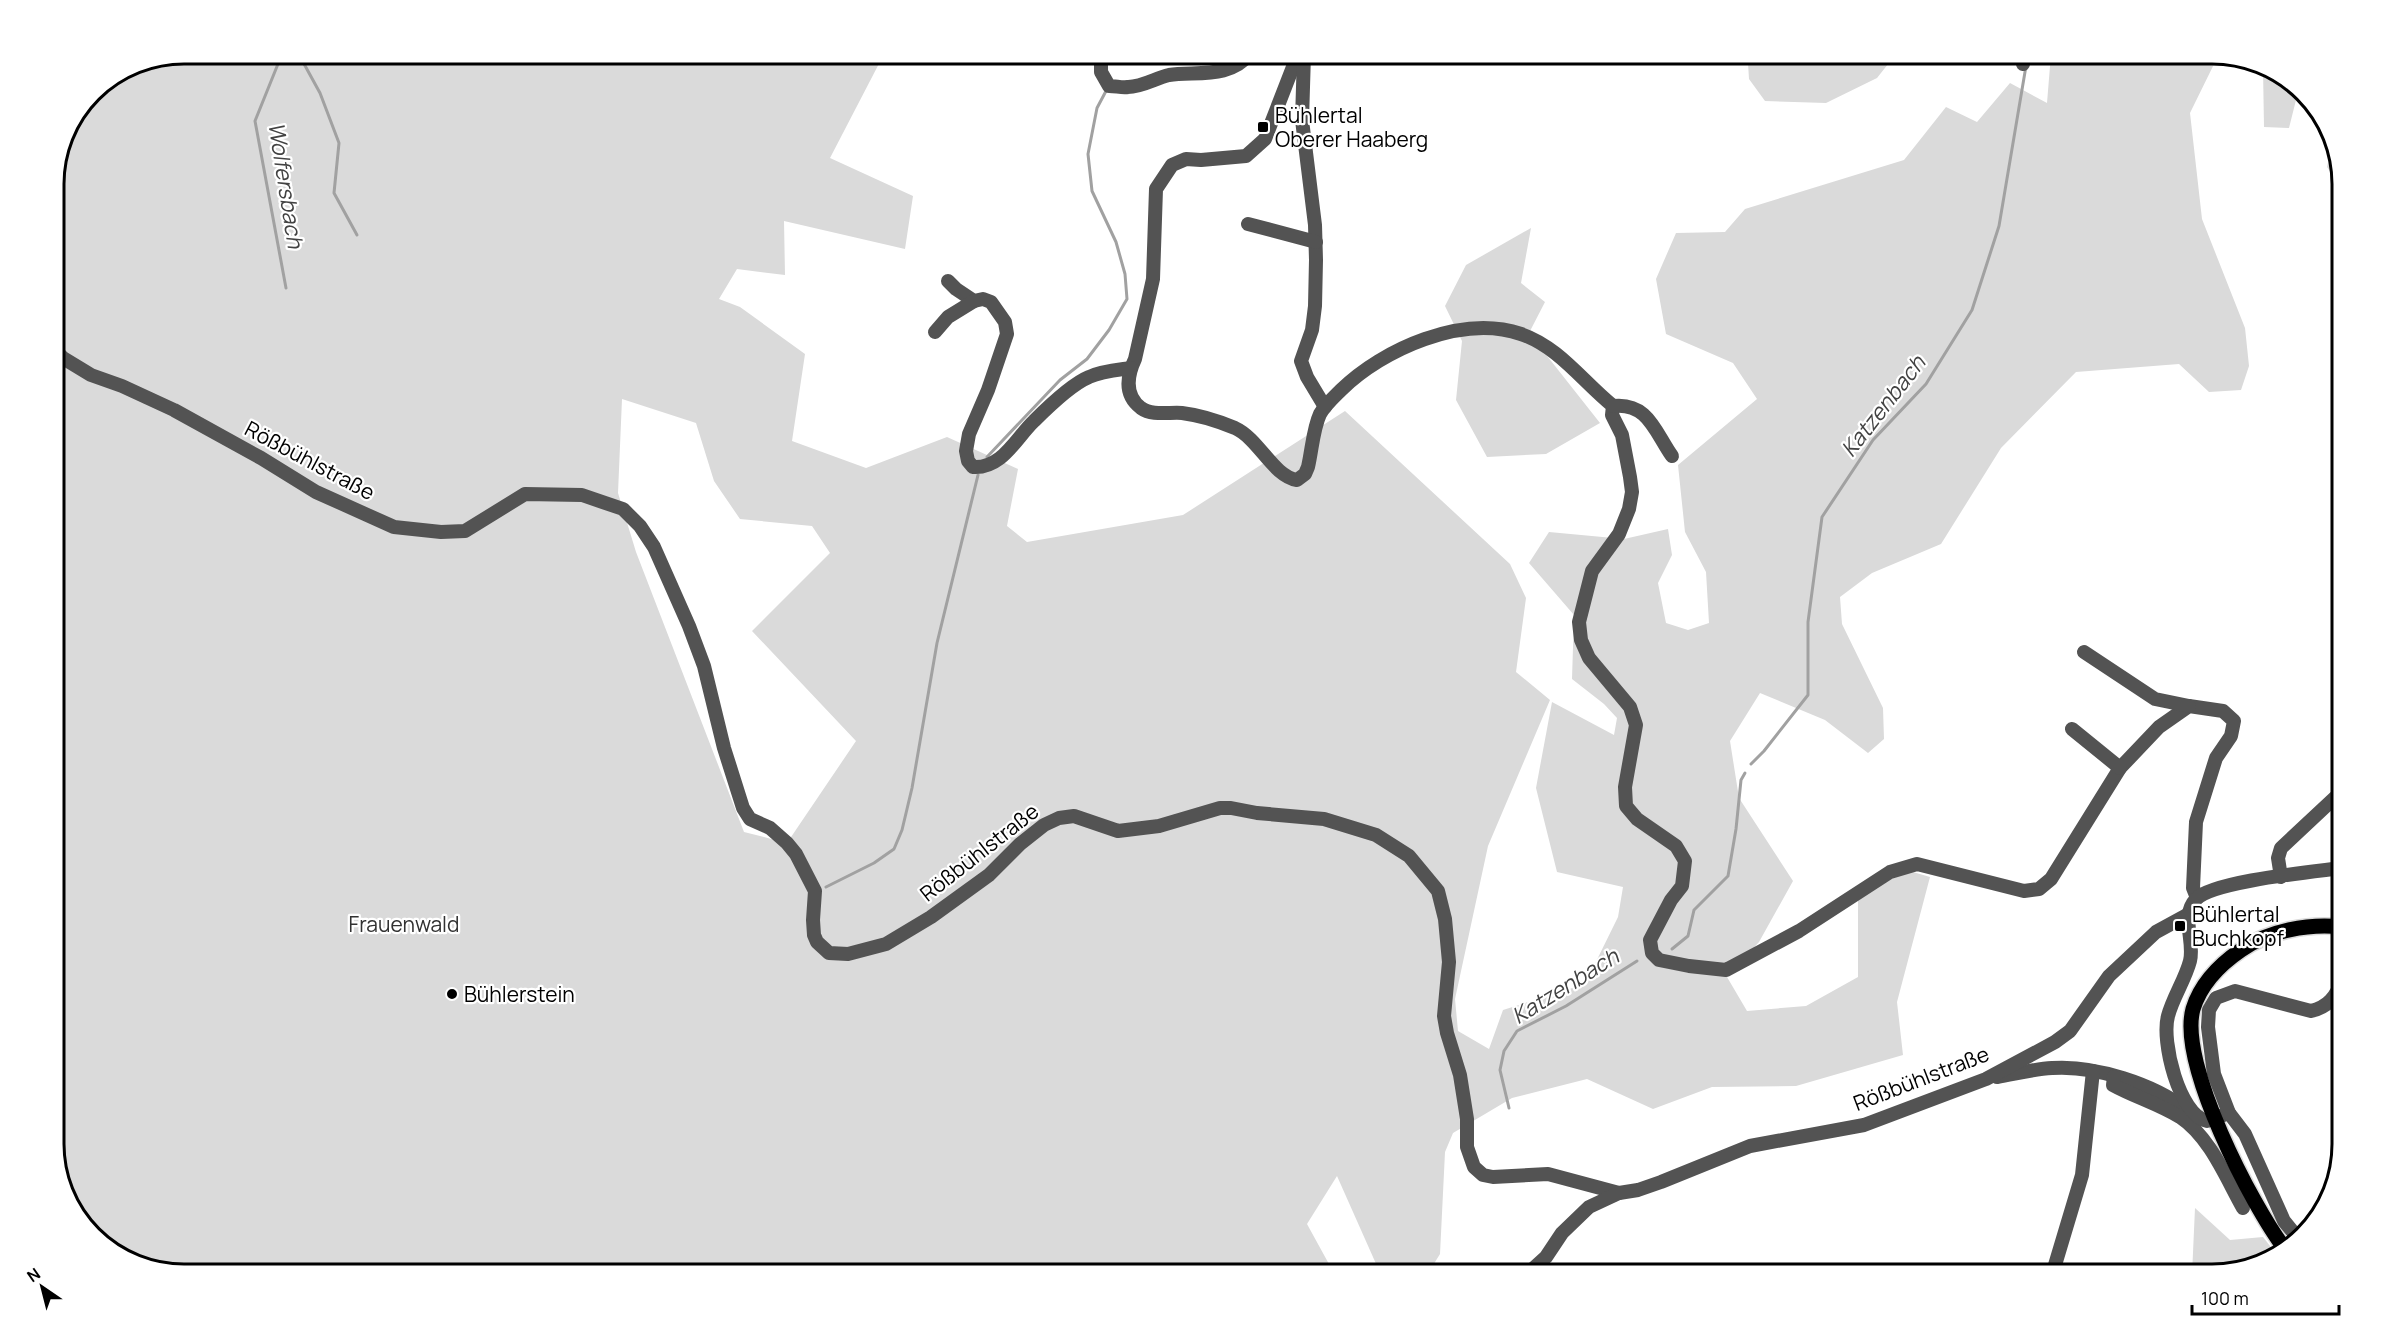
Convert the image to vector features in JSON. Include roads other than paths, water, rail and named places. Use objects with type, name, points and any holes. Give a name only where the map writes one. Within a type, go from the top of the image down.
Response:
[{"type":"main road","points":[[2280,1242],[2249,1191],[2222,1116],[2200,1079],[2191,1028],[2193,1010],[2208,979],[2225,961],[2247,946],[2275,933],[2305,928],[2332,927]]},
{"type":"street","points":[[1101,65],[1101,72],[1109,86],[1130,88],[1172,75],[1200,75],[1222,71],[1236,64]]},
{"type":"street","points":[[1294,64],[1264,139],[1246,156],[1186,159],[1172,165],[1156,189],[1154,279],[1131,368],[1128,386],[1131,398],[1142,409],[1152,412],[1181,413],[1237,429],[1249,436],[1286,475],[1298,480],[1305,474],[1308,467],[1317,424],[1325,407],[1359,373],[1401,348],[1449,333],[1495,328],[1521,334],[1555,353],[1613,406],[1625,405],[1637,408],[1659,434],[1672,456]]},
{"type":"street","points":[[1304,64],[1302,120],[1316,242],[1315,306],[1312,330],[1301,361],[1307,377],[1325,407]]},
{"type":"street","points":[[1248,224],[1316,242]]},
{"type":"street","points":[[948,281],[974,301]]},
{"type":"street","points":[[934,333],[948,316],[974,301],[983,299],[991,302],[1005,322],[1007,334],[988,390],[969,434],[966,451],[968,461],[973,467],[983,468],[993,464],[1015,444],[1032,422],[1088,377],[1131,368]]},
{"type":"street","name":"Rößbühlstraße","points":[[65,359],[91,375],[122,386],[174,410],[261,458],[316,492],[394,527],[441,532],[465,531],[525,494],[582,495],[623,509],[640,526],[654,547],[689,626],[704,666],[724,748],[743,808],[750,819],[770,828],[796,854],[815,891],[814,935],[817,942],[829,953],[848,954],[886,944],[931,917],[989,875],[1006,861],[1020,844],[1044,825],[1059,818],[1074,816],[1118,831],[1159,826],[1214,809],[1232,808],[1257,813],[1324,819],[1376,834],[1409,856],[1438,891],[1445,919],[1449,962],[1444,1016],[1460,1075],[1467,1119],[1467,1147],[1474,1167],[1483,1175],[1493,1177],[1548,1174],[1619,1193]]},
{"type":"street","points":[[1613,406],[1612,415],[1624,444],[1631,484],[1630,500],[1625,523],[1592,571],[1579,622],[1581,640],[1589,658],[1630,707],[1636,725],[1625,787],[1626,806],[1637,819],[1676,846],[1684,861],[1682,886],[1671,900],[1650,939],[1652,953],[1659,960],[1689,966],[1726,969],[1799,931],[1890,872],[1917,864],[2024,891],[2039,889],[2051,879],[2120,768],[2159,727],[2189,706]]},
{"type":"street","points":[[2084,652],[2155,699],[2223,711],[2234,722],[2231,736],[2216,758],[2196,822],[2193,888],[2197,897]]},
{"type":"street","points":[[2072,729],[2120,768]]},
{"type":"street","points":[[2281,877],[2278,858],[2281,848],[2332,801]]},
{"type":"street","points":[[2196,1116],[2175,1081],[2167,1039],[2167,1018],[2190,961],[2192,949],[2189,914],[2191,905],[2197,897],[2217,888],[2332,870]]},
{"type":"street","name":"Rößbühlstraße","points":[[1538,1264],[1546,1257],[1562,1233],[1589,1207],[1619,1193],[1638,1190],[1661,1182],[1750,1146],[1864,1125],[1986,1079],[2055,1042],[2070,1031],[2109,976],[2156,932],[2189,914]]},
{"type":"street","points":[[2293,1233],[2284,1221],[2245,1134],[2222,1116],[2208,1027],[2209,1010],[2216,998],[2235,991],[2311,1011],[2322,1009],[2332,1000]]},
{"type":"street","points":[[1986,1079],[2053,1068],[2092,1071],[2141,1084],[2166,1094],[2196,1116],[2207,1121],[2222,1116]]},
{"type":"street","points":[[2055,1264],[2082,1175],[2092,1071]]},
{"type":"street","points":[[2114,1077],[2113,1085],[2182,1118],[2203,1138],[2243,1208]]},
{"type":"waterway","name":"Wolfersbach","points":[[278,65],[255,121],[286,288]]},
{"type":"waterway","points":[[305,65],[320,93],[339,143],[334,193],[357,235]]},
{"type":"waterway","name":"Katzenbach","points":[[1751,764],[1808,695],[1808,622],[1822,517],[1873,440],[1926,384],[1972,310],[1999,226],[2026,66]]},
{"type":"waterway","points":[[987,457],[1060,380],[1087,359],[1109,330],[1127,299],[1125,274],[1116,242],[1092,191],[1088,154],[1097,108],[1106,91]]},
{"type":"waterway","points":[[826,887],[874,863],[894,849],[902,830],[912,788],[937,643],[978,475]]},
{"type":"waterway","name":"Katzenbach","points":[[1672,949],[1688,936],[1694,910],[1728,876],[1741,780],[1745,773]]},
{"type":"waterway","name":"Katzenbach","points":[[1509,1108],[1500,1070],[1504,1051],[1517,1031],[1566,1006],[1637,961]]},
{"type":"place","name":"Bühlertal Oberer Haaberg","points":[[1263,127]]},
{"type":"place","name":"Bühlertal Buchkopf","points":[[2180,926]]},
{"type":"place","name":"Bühlerstein","points":[[452,994]]},
{"type":"park label","name":"Frauenwald","points":[[404,924]]}]
